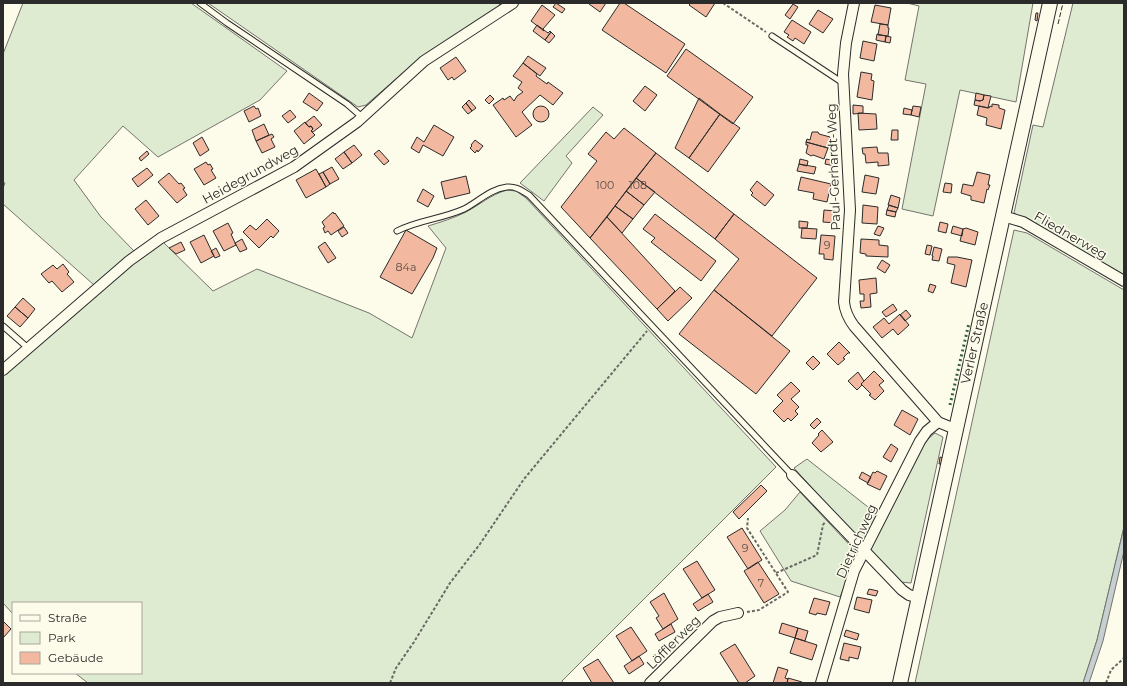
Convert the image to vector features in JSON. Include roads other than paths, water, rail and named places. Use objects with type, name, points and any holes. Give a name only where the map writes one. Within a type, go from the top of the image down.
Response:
[{"type":"main road","name":"Verler Straße","points":[[900,683],[1050,3]]},
{"type":"street","name":"Heidegrundweg","points":[[3,370],[129,261],[161,238],[294,167],[362,117],[424,61],[512,3]]},
{"type":"street","name":"Paul-Gerhardt-Weg","points":[[854,3],[846,42],[844,84],[850,210],[845,310],[848,318],[854,326],[938,422],[955,429]]},
{"type":"street","name":"Fliednerweg","points":[[1002,216],[1023,222],[1124,281]]},
{"type":"street","name":"Dietrichweg","points":[[821,683],[854,570],[920,441],[938,422]]},
{"type":"street","points":[[792,475],[902,590],[909,595],[919,598]]},
{"type":"street","name":"Löfflerweg","points":[[650,683],[713,621],[720,617],[738,613]]},
{"type":"lane","points":[[200,3],[266,50],[347,104],[362,117]]},
{"type":"lane","points":[[772,36],[844,84]]},
{"type":"lane","points":[[397,231],[408,225],[446,216],[465,209],[494,190],[507,187],[518,188],[529,195],[792,475]]},
{"type":"lane","points":[[3,326],[28,348]]}]
